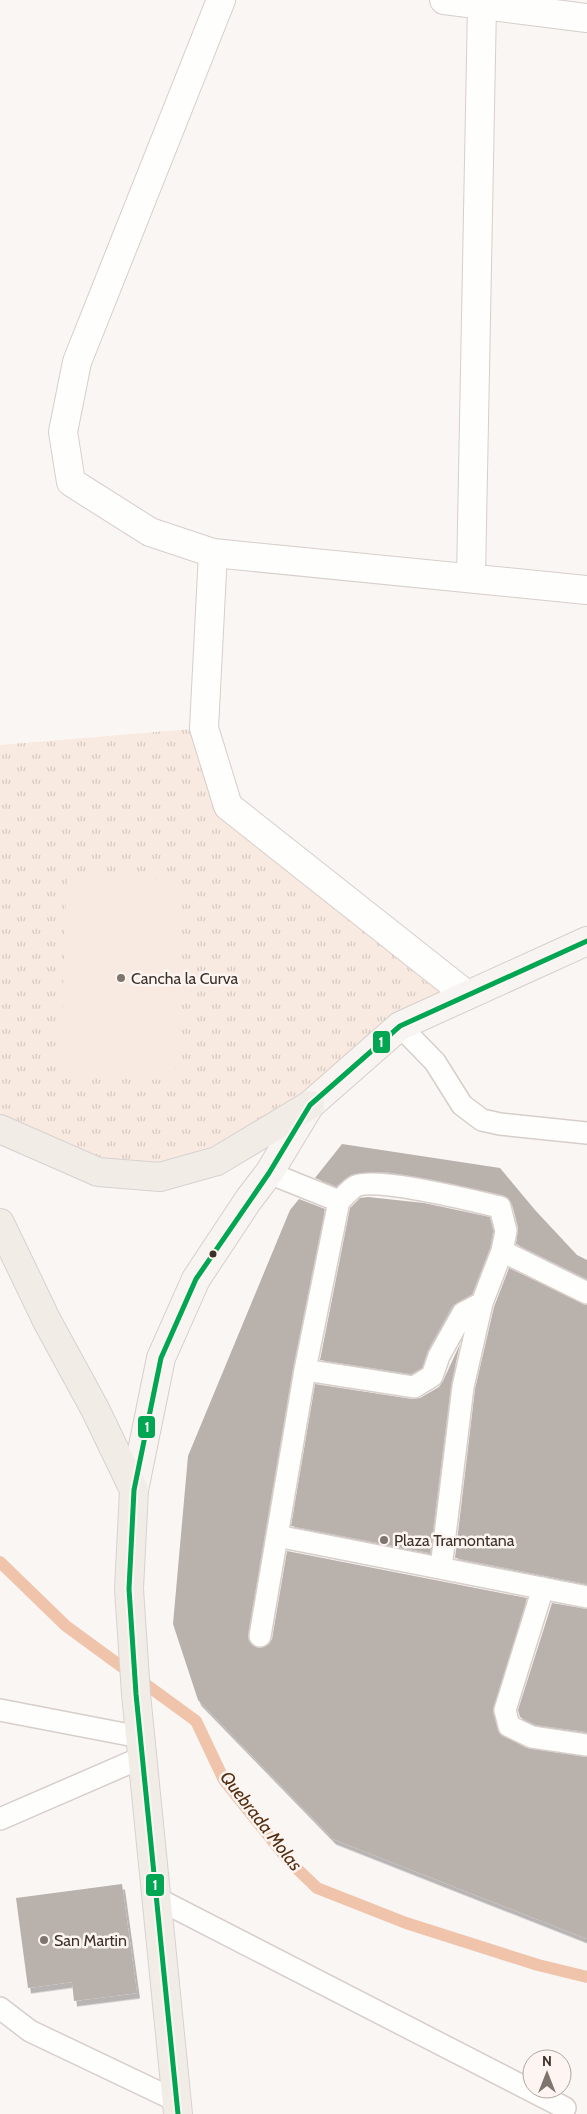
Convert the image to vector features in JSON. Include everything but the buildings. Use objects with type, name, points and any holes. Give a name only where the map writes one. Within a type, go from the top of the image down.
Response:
[{"type":"main road","points":[[0,1129],[98,1172],[160,1177],[217,1161],[310,1105],[400,1026],[587,941]]},
{"type":"main road","points":[[177,2108],[158,1900],[136,1694],[129,1589],[134,1490],[161,1358],[196,1279],[249,1199],[269,1173],[310,1105]]},
{"type":"main road","points":[[0,1222],[47,1321],[95,1409],[134,1490]]},
{"type":"street","points":[[220,0],[77,362],[63,432],[71,482],[150,532],[213,553],[587,590]]},
{"type":"street","points":[[444,0],[587,18]]},
{"type":"street","points":[[471,578],[482,5]]},
{"type":"street","points":[[213,553],[204,728],[228,806],[467,994]]},
{"type":"lane","points":[[400,1026],[435,1062],[462,1105],[482,1120],[500,1124],[587,1133]]},
{"type":"lane","points":[[269,1173],[338,1201]]},
{"type":"lane","points":[[260,1636],[305,1370],[338,1201],[356,1186],[380,1184],[445,1194],[500,1207],[506,1231],[502,1251],[482,1303],[463,1387],[441,1568]]},
{"type":"lane","points":[[502,1251],[587,1293]]},
{"type":"lane","points":[[305,1370],[414,1387],[432,1376],[439,1356],[463,1313],[482,1303]]},
{"type":"lane","points":[[277,1536],[587,1597]]},
{"type":"lane","points":[[543,1588],[505,1710],[509,1726],[532,1736],[587,1745]]},
{"type":"lane","points":[[0,1710],[142,1747]]},
{"type":"lane","points":[[0,1819],[142,1747]]},
{"type":"lane","points":[[158,1900],[565,2108]]},
{"type":"lane","points":[[0,2008],[30,2031],[177,2108]]},
{"type":"green space","points":[[204,728],[229,806],[467,995],[310,1105],[160,1177],[0,1129],[0,745]]},
{"type":"green space","name":"Cancha la Curva","points":[[67,876],[181,880],[175,1080],[60,1077]]},
{"type":"waterway","name":"Quebrada Molas","points":[[0,1562],[66,1626],[196,1721],[224,1780],[289,1861],[317,1888],[406,1923],[538,1965],[587,1977]]},
{"type":"transit line","name":"1","points":[[178,2114],[136,1694],[129,1589],[134,1490],[161,1358],[196,1279],[269,1173],[310,1105],[400,1026],[587,941]]},
{"type":"place","name":"Cancha la Curva","points":[[121,978]]},
{"type":"place","name":"Plaza Tramontana","points":[[384,1540]]},
{"type":"place","name":"San Martin","points":[[44,1940]]}]
